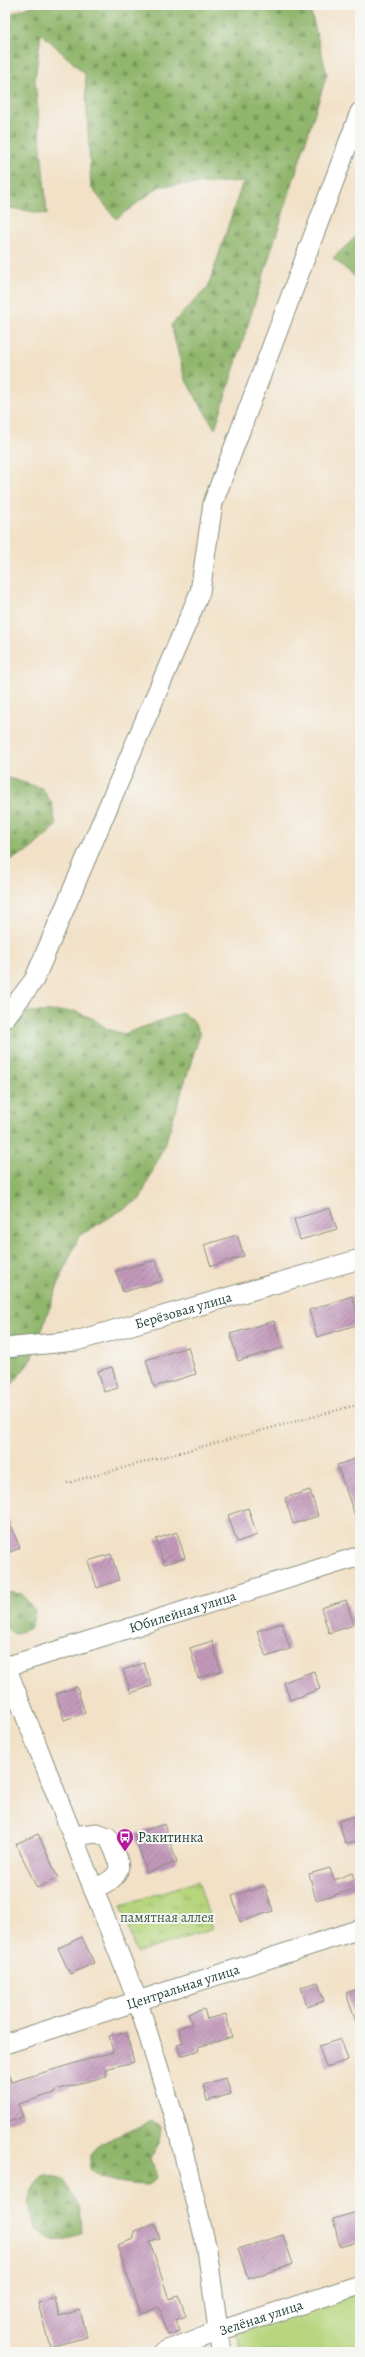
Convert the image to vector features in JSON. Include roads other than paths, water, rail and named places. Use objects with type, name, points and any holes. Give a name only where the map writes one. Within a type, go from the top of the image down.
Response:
[{"type":"street","points":[[5,1018],[34,980],[200,592],[213,503],[360,112]]},
{"type":"street","name":"Берёзовая улица","points":[[5,1348],[76,1341],[360,1259]]},
{"type":"street","name":"Юбилейная улица","points":[[5,1666],[360,1556]]},
{"type":"street","points":[[5,1666],[138,2002],[181,2142],[207,2249],[221,2352]]},
{"type":"street","points":[[73,1836],[97,1833],[108,1837],[118,1858],[118,1873],[112,1881],[93,1889]]},
{"type":"street","name":"Центральная улица","points":[[5,2044],[360,1929]]},
{"type":"street","name":"Зелёная улица","points":[[162,2352],[219,2331],[360,2285]]},
{"type":"place","name":"Ракитинка","points":[[125,1852]]},
{"type":"park label","name":"памятная аллея","points":[[167,1917]]}]
